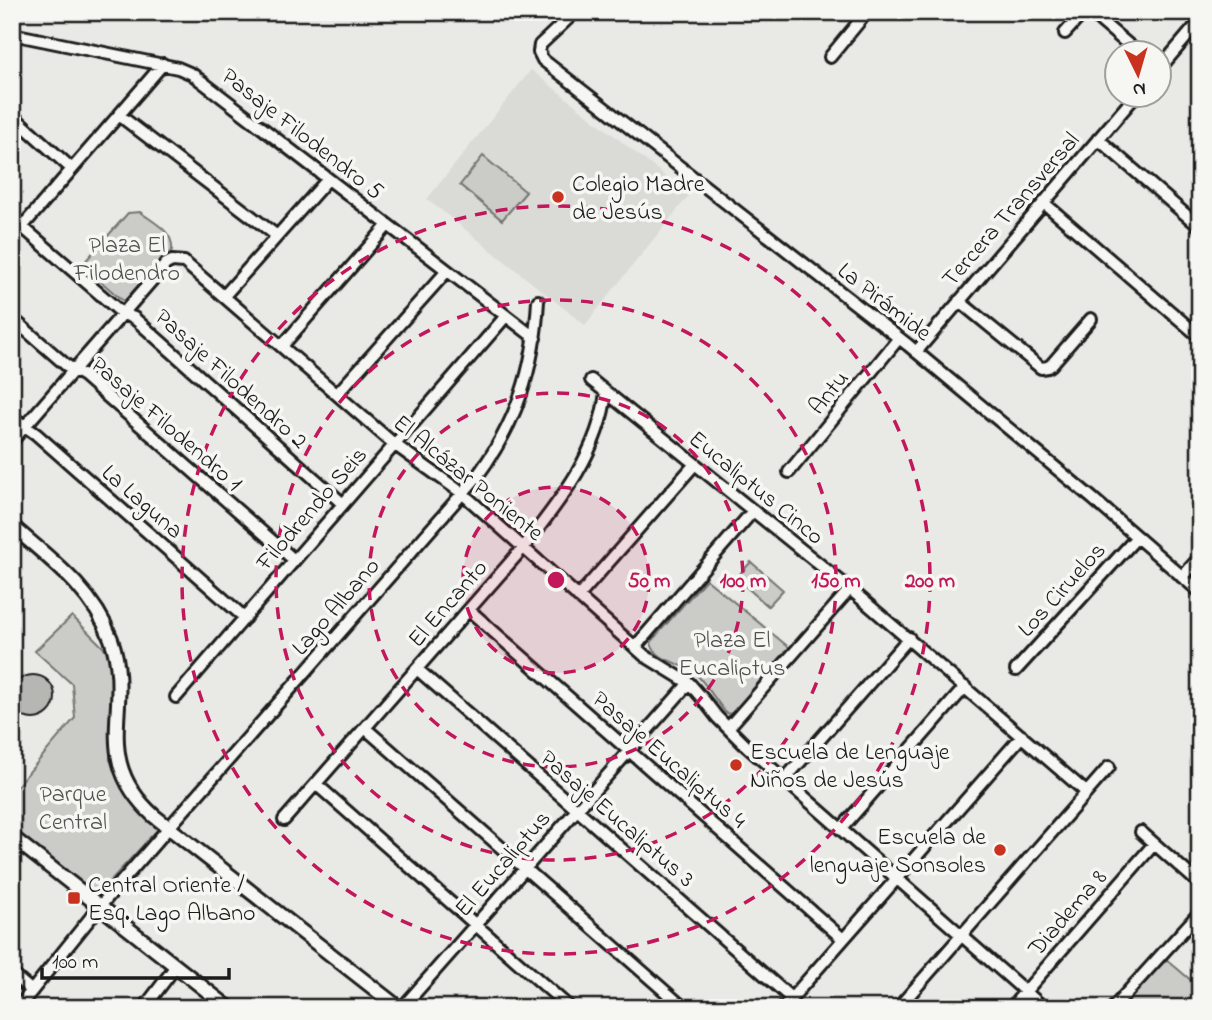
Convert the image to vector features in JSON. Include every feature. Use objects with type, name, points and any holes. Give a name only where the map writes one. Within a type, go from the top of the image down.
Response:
[{"type":"street","name":"La Pirámide","points":[[575,12],[542,42],[539,52],[543,60],[899,338],[1200,592]]},
{"type":"street","points":[[830,57],[867,12]]},
{"type":"street","points":[[1065,33],[1084,12]]},
{"type":"street","points":[[1090,12],[1121,38]]},
{"type":"street","points":[[1174,52],[1200,21]]},
{"type":"street","name":"Pasaje Filodendro 5","points":[[12,34],[163,64],[192,74],[535,338]]},
{"type":"street","points":[[22,227],[163,64]]},
{"type":"street","name":"Tercera Transversal","points":[[916,352],[1125,108]]},
{"type":"street","points":[[12,115],[72,169]]},
{"type":"street","points":[[119,115],[277,236]]},
{"type":"street","points":[[1098,139],[1200,227]]},
{"type":"street","points":[[224,296],[328,178]]},
{"type":"street","points":[[1044,203],[1200,337]]},
{"type":"street","name":"Pasaje Filodendro 2","points":[[12,218],[123,314],[134,318],[343,504]]},
{"type":"street","points":[[282,346],[388,225]]},
{"type":"street","name":"El Alcázar Poniente","points":[[123,314],[166,264],[178,261],[188,265],[394,444],[463,493],[645,656],[688,683],[728,728],[1044,1008]]},
{"type":"street","points":[[337,394],[447,271]]},
{"type":"street","name":"Lago Albano","points":[[18,1008],[100,906],[488,462],[509,426],[526,382],[535,338],[538,301]]},
{"type":"street","points":[[960,301],[1041,368],[1051,365],[1091,319]]},
{"type":"street","points":[[12,442],[123,314]]},
{"type":"street","name":"Filodrendo Seis","points":[[176,697],[506,316]]},
{"type":"street","name":"Pasaje Filodendro 1","points":[[12,318],[66,365],[84,376],[294,560]]},
{"type":"street","name":"Antu","points":[[789,472],[899,338]]},
{"type":"street","name":"Eucaliptus Cinco","points":[[591,380],[909,638],[1086,792]]},
{"type":"street","name":"El Encanto","points":[[284,820],[523,548],[561,499],[595,435],[606,392]]},
{"type":"street","name":"La Laguna","points":[[12,417],[245,618]]},
{"type":"street","points":[[578,597],[695,464]]},
{"type":"street","points":[[635,647],[753,511]]},
{"type":"street","points":[[12,526],[76,582],[99,613],[113,644],[117,663],[119,690],[116,736],[119,761],[134,795],[145,808],[401,1008]]},
{"type":"street","name":"Los Ciruelos","points":[[1016,670],[1137,537]]},
{"type":"street","points":[[1182,577],[1200,557]]},
{"type":"street","points":[[728,728],[850,589]]},
{"type":"street","name":"Pasaje Eucaliptus 4","points":[[469,610],[843,939]]},
{"type":"street","points":[[785,779],[909,638]]},
{"type":"street","name":"Pasaje Eucaliptus 3","points":[[417,669],[791,998]]},
{"type":"street","name":"El Eucaliptus","points":[[401,1008],[688,683]]},
{"type":"street","points":[[841,829],[965,687]]},
{"type":"street","points":[[365,728],[684,1008]]},
{"type":"street","points":[[783,1008],[1021,736]]},
{"type":"street","points":[[898,1008],[1108,767]]},
{"type":"street","points":[[316,785],[570,1008]]},
{"type":"street","points":[[1141,832],[1200,884]]},
{"type":"street","points":[[12,838],[229,1008]]},
{"type":"street","name":"Diadema 8","points":[[1011,1008],[1154,844]]},
{"type":"street","points":[[1114,1008],[1200,912]]},
{"type":"street","points":[[144,1008],[176,966]]},
{"type":"street","points":[[12,974],[32,991]]},
{"type":"shaded area","name":"Colegio Madre de Jesús","points":[[531,70],[689,195],[585,325],[427,199]]},
{"type":"green space","points":[[483,156],[526,192],[502,220],[460,185]]},
{"type":"green space","name":"Plaza El Filodendro","points":[[140,212],[166,232],[172,243],[172,250],[126,301],[82,265],[128,213]]},
{"type":"green space","points":[[751,562],[783,590],[768,606],[736,578]]},
{"type":"green space","name":"Plaza El Eucaliptus","points":[[706,579],[791,649],[734,712],[729,714],[697,675],[658,654],[651,643]]},
{"type":"green space","name":"Parque Central","points":[[72,616],[109,653],[112,682],[110,760],[137,804],[161,826],[97,895],[12,828],[12,792],[75,718],[72,684],[35,651]]},
{"type":"green space","points":[[1166,959],[1200,988],[1200,1008],[1122,1008]]},
{"type":"building","points":[[33,675],[42,676],[49,681],[54,688],[54,706],[49,713],[42,718],[33,719],[24,718],[17,713],[12,706],[11,697],[12,688],[17,681],[24,676]]},
{"type":"place","name":"Colegio Madre de Jesús","points":[[558,197]]},
{"type":"place","name":"Escuela de Lenguaje Niños de Jesús","points":[[736,765]]},
{"type":"place","name":"Escuela de lenguaje Sonsoles","points":[[1000,850]]},
{"type":"place","name":"Central Oriente / Esq. Lago Albano","points":[[74,898]]}]
